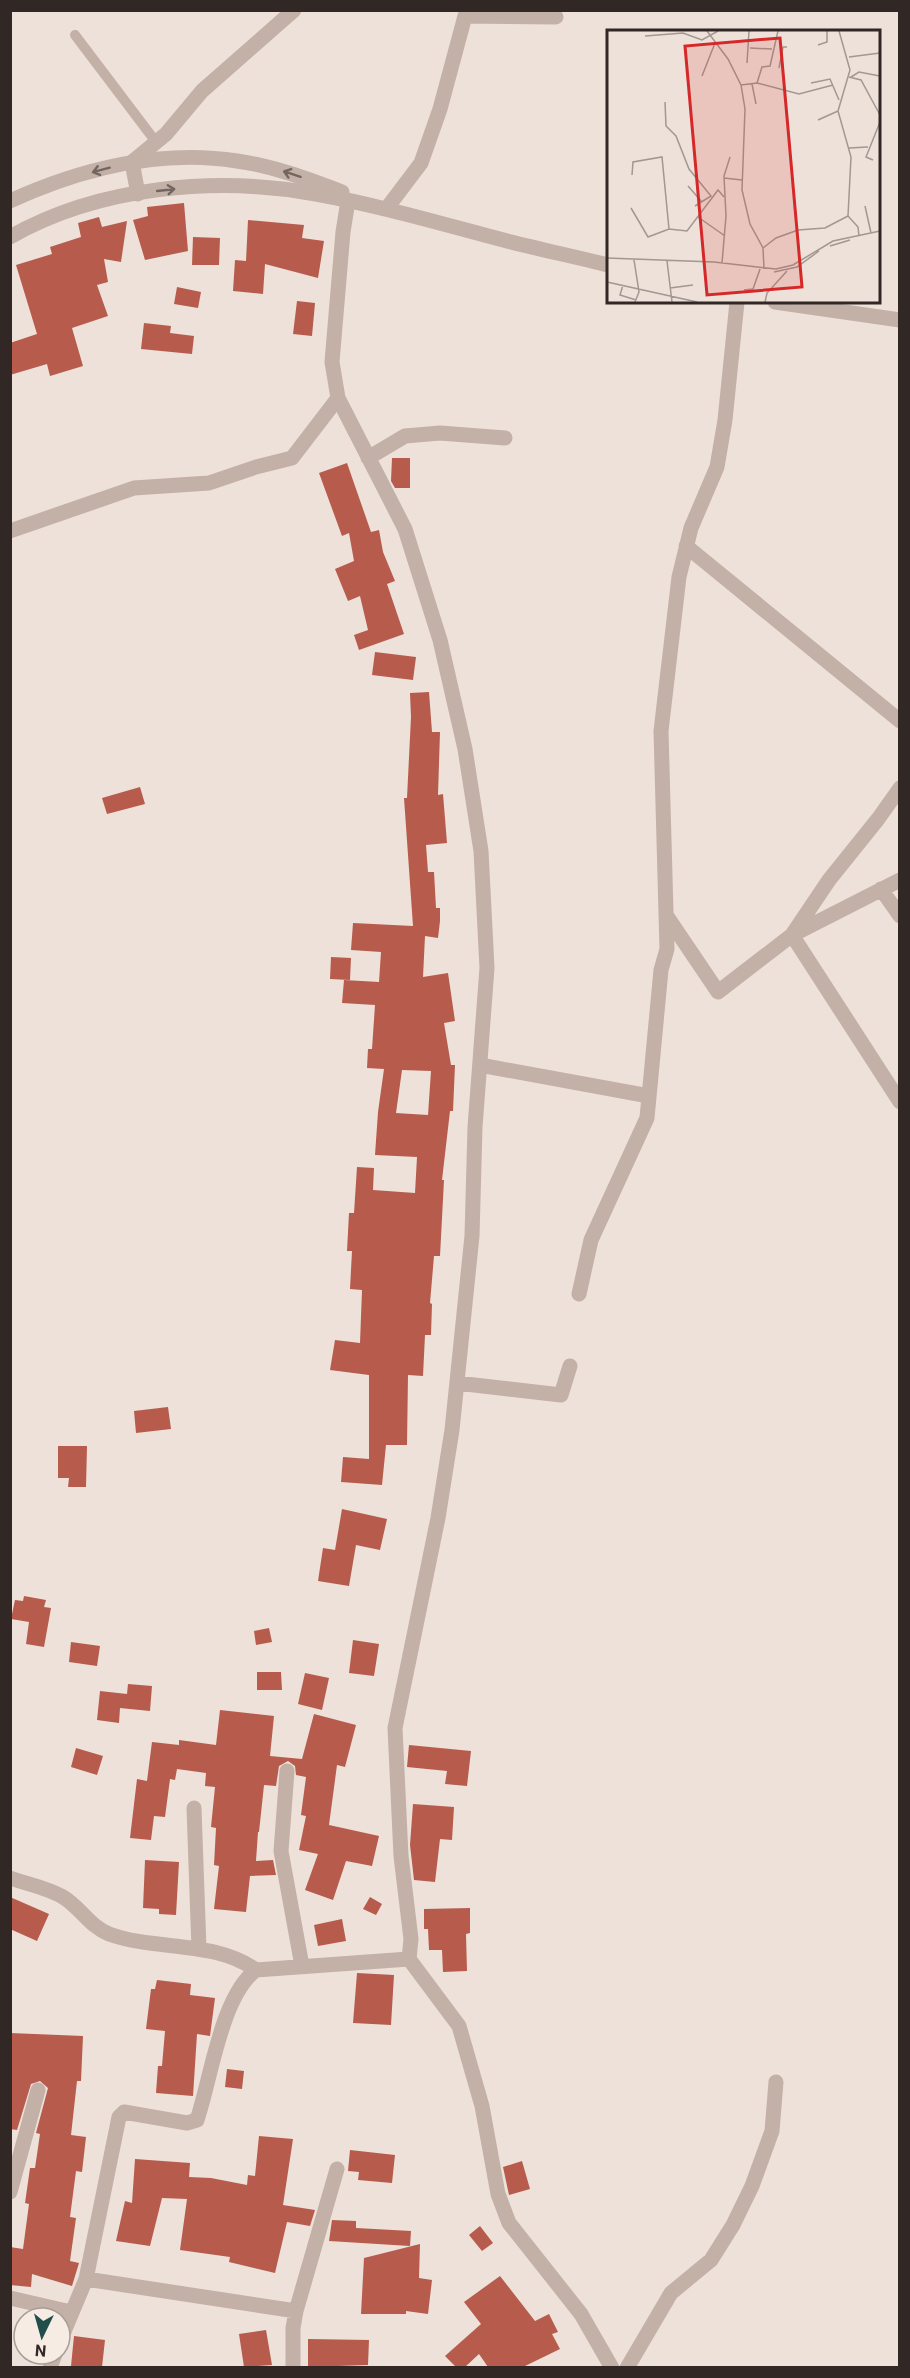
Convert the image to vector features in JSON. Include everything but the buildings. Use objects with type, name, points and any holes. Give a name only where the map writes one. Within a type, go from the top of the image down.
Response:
[{"type":"street","points":[[132,162],[166,134],[202,91],[294,10]]},
{"type":"street","points":[[387,208],[422,163],[440,109],[465,16],[556,16]]},
{"type":"street","points":[[10,201],[58,182],[132,162],[180,157],[237,160],[299,176],[387,208],[514,243],[607,265]]},
{"type":"street","points":[[132,162],[138,194]]},
{"type":"street","points":[[10,237],[70,210],[93,203],[138,194],[190,188],[232,187],[315,194],[387,208]]},
{"type":"street","points":[[348,201],[343,232],[332,362],[338,398],[405,529],[440,640],[465,748],[481,851],[487,968],[475,1127],[472,1236],[452,1430],[438,1518],[395,1728],[401,1856],[411,1939],[409,1959],[459,2026],[482,2106],[498,2194],[509,2223],[581,2314],[612,2367]]},
{"type":"street","points":[[579,1294],[591,1240],[647,1118],[661,970],[667,949],[661,731],[679,577],[691,528],[717,467],[725,420],[737,303]]},
{"type":"street","points":[[782,303],[900,320]]},
{"type":"street","points":[[10,531],[134,488],[209,483],[292,458],[338,398]]},
{"type":"street","points":[[368,458],[405,436],[440,433],[505,438]]},
{"type":"street","points":[[686,546],[900,721]]},
{"type":"street","points":[[792,935],[830,880],[900,788]]},
{"type":"street","points":[[666,915],[718,992],[792,935],[900,880]]},
{"type":"street","points":[[881,889],[900,915]]},
{"type":"street","points":[[792,935],[900,1102]]},
{"type":"street","points":[[480,1065],[649,1096]]},
{"type":"street","points":[[457,1383],[561,1395],[570,1366]]},
{"type":"street","points":[[287,1771],[281,1851],[302,1966]]},
{"type":"street","points":[[194,1808],[199,1949]]},
{"type":"street","points":[[10,1878],[63,1897],[91,1924],[108,1934],[199,1949],[242,1960],[256,1970]]},
{"type":"street","points":[[72,2310],[86,2278],[119,2117],[124,2112],[187,2123],[197,2120],[222,2029],[235,1997],[248,1976],[256,1970],[409,1959]]},
{"type":"street","points":[[627,2367],[671,2293],[711,2260],[733,2225],[752,2186],[772,2131],[776,2082]]},
{"type":"street","points":[[10,2192],[38,2090]]},
{"type":"street","points":[[293,2367],[296,2311],[337,2169]]},
{"type":"street","points":[[86,2278],[296,2311]]},
{"type":"street","points":[[10,2298],[45,2306]]},
{"type":"lane","points":[[75,35],[156,142]]}]
